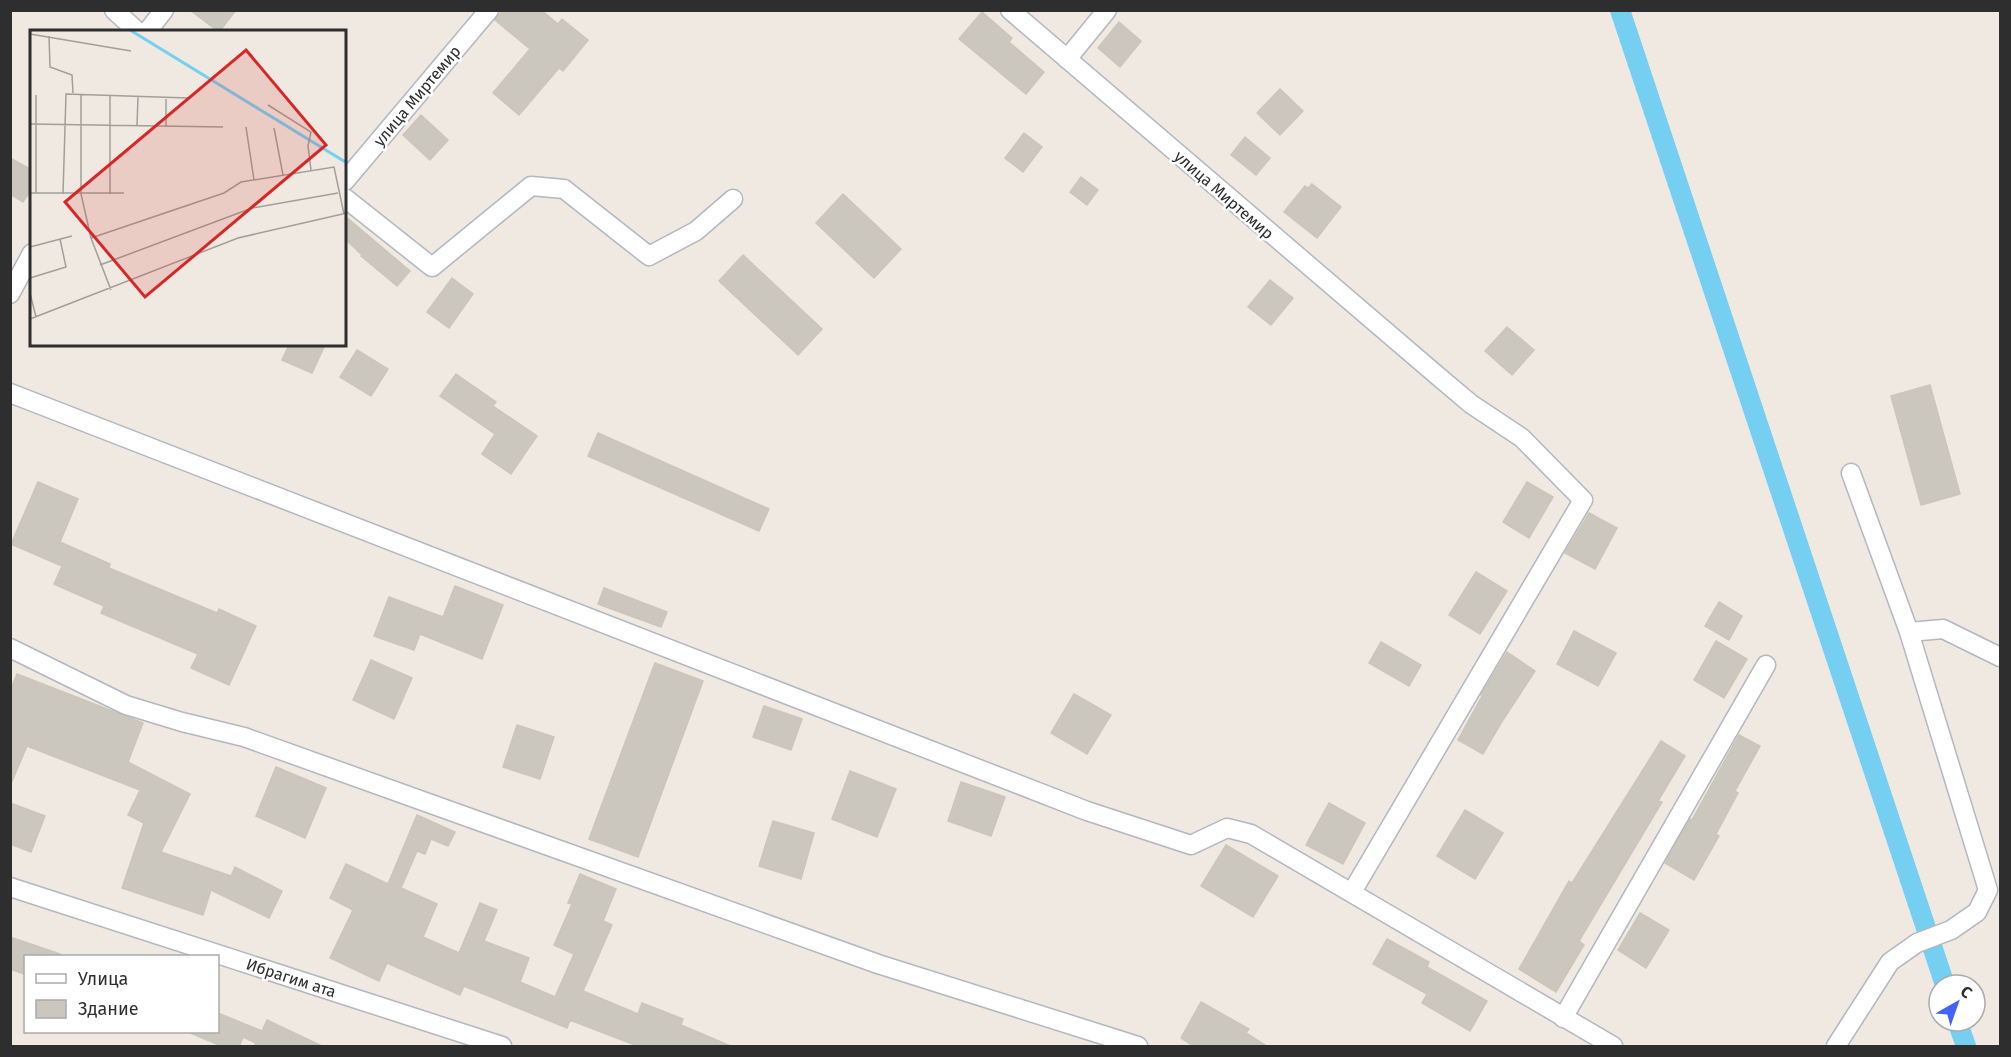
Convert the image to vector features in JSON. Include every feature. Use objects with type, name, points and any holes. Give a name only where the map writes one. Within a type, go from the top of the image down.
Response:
[{"type":"street","points":[[114,10],[136,30]]},
{"type":"street","points":[[149,30],[164,10]]},
{"type":"street","name":"улица Миртемир","points":[[346,180],[489,10]]},
{"type":"street","name":"улица Миртемир","points":[[1010,10],[1439,377],[1472,404],[1522,438],[1583,500],[1352,892]]},
{"type":"street","points":[[1067,59],[1107,10]]},
{"type":"street","points":[[346,199],[432,267],[531,186],[564,189],[649,256],[696,231],[733,199]]},
{"type":"street","points":[[10,294],[30,257]]},
{"type":"street","points":[[10,393],[1087,811],[1191,845],[1227,828],[1251,834],[1613,1047]]},
{"type":"street","points":[[1836,1047],[1890,962],[1917,943],[1951,930],[1977,912],[1988,890],[1909,632],[1851,473]]},
{"type":"street","points":[[1909,632],[1943,629],[2001,657]]},
{"type":"street","points":[[10,648],[126,705],[244,737],[878,964],[1138,1047]]},
{"type":"street","points":[[1563,1017],[1766,665]]},
{"type":"street","name":"Ибрагим ата","points":[[10,887],[502,1047]]},
{"type":"building","points":[[190,10],[236,10],[221,30],[216,30]]},
{"type":"building","points":[[503,10],[541,10],[558,24],[562,19],[588,40],[563,71],[559,68],[519,115],[493,93],[530,49],[495,20]]},
{"type":"building","points":[[982,12],[1012,38],[1009,42],[1044,72],[1026,94],[959,39]]},
{"type":"building","points":[[1119,22],[1141,41],[1120,67],[1098,48]]},
{"type":"building","points":[[1280,89],[1303,111],[1280,135],[1257,113]]},
{"type":"building","points":[[421,115],[448,140],[430,160],[403,135]]},
{"type":"building","points":[[1024,133],[1042,147],[1023,172],[1005,158]]},
{"type":"building","points":[[1245,137],[1270,158],[1256,175],[1231,155]]},
{"type":"building","points":[[10,158],[30,169],[30,191],[23,202],[10,194]]},
{"type":"building","points":[[1081,177],[1098,190],[1087,205],[1070,192]]},
{"type":"building","points":[[1312,184],[1341,207],[1317,238],[1284,212],[1305,186],[1308,188]]},
{"type":"building","points":[[843,194],[901,249],[874,278],[816,223]]},
{"type":"building","points":[[346,217],[410,271],[397,286],[346,240]]},
{"type":"building","points":[[743,255],[822,329],[798,355],[719,281]]},
{"type":"building","points":[[452,278],[473,294],[449,328],[427,312]]},
{"type":"building","points":[[1270,280],[1293,298],[1271,325],[1248,307]]},
{"type":"building","points":[[1507,327],[1534,350],[1512,375],[1485,351]]},
{"type":"building","points":[[289,346],[325,346],[312,373],[282,360]]},
{"type":"building","points":[[357,350],[388,369],[371,396],[340,377]]},
{"type":"building","points":[[456,374],[496,402],[493,406],[537,436],[511,474],[482,454],[495,434],[440,396]]},
{"type":"building","points":[[1930,385],[1960,494],[1921,505],[1891,396]]},
{"type":"building","points":[[598,433],[769,509],[759,531],[588,456]]},
{"type":"building","points":[[38,482],[78,499],[60,542],[110,564],[109,568],[217,613],[219,609],[256,626],[229,685],[191,668],[198,654],[101,613],[104,606],[54,584],[62,566],[11,544]]},
{"type":"building","points":[[1527,482],[1553,497],[1529,538],[1503,522]]},
{"type":"building","points":[[1589,513],[1617,528],[1595,569],[1565,553]]},
{"type":"building","points":[[1476,572],[1507,591],[1480,634],[1449,615]]},
{"type":"building","points":[[455,586],[503,605],[482,659],[420,634],[414,650],[374,636],[389,597],[443,617]]},
{"type":"building","points":[[604,588],[667,612],[661,627],[598,604]]},
{"type":"building","points":[[1719,602],[1742,616],[1729,640],[1705,626]]},
{"type":"building","points":[[1574,631],[1616,653],[1598,686],[1557,664]]},
{"type":"building","points":[[1716,641],[1747,659],[1724,698],[1694,680]]},
{"type":"building","points":[[1381,642],[1421,665],[1409,686],[1369,663]]},
{"type":"building","points":[[1507,652],[1535,671],[1483,754],[1458,740]]},
{"type":"building","points":[[371,660],[412,678],[394,719],[353,700]]},
{"type":"building","points":[[655,663],[703,681],[638,857],[589,839]]},
{"type":"building","points":[[17,674],[143,723],[128,762],[190,794],[161,852],[231,876],[235,867],[282,891],[269,918],[211,890],[203,915],[122,888],[144,823],[128,815],[140,790],[27,746],[10,786],[10,691]]},
{"type":"building","points":[[1074,694],[1111,715],[1087,754],[1051,733]]},
{"type":"building","points":[[764,706],[802,719],[791,750],[753,737]]},
{"type":"building","points":[[517,725],[554,737],[540,779],[503,767]]},
{"type":"building","points":[[1739,735],[1760,746],[1735,791],[1738,793],[1716,834],[1719,836],[1694,880],[1665,863],[1690,819],[1692,820]]},
{"type":"building","points":[[1661,741],[1685,756],[1658,801],[1662,802],[1579,941],[1584,945],[1556,992],[1519,969],[1569,881],[1572,883]]},
{"type":"building","points":[[276,767],[326,788],[305,838],[256,816]]},
{"type":"building","points":[[850,771],[896,789],[877,837],[832,819]]},
{"type":"building","points":[[961,782],[1005,797],[991,836],[948,821]]},
{"type":"building","points":[[10,803],[45,816],[31,852],[10,844]]},
{"type":"building","points":[[1329,803],[1365,823],[1343,864],[1306,845]]},
{"type":"building","points":[[1465,810],[1503,833],[1475,879],[1437,856]]},
{"type":"building","points":[[417,815],[455,832],[448,846],[431,839],[425,854],[417,851],[401,888],[437,904],[423,937],[459,953],[480,903],[497,910],[484,941],[529,958],[520,982],[555,997],[574,954],[554,945],[572,904],[568,903],[580,874],[616,889],[603,921],[612,925],[583,991],[638,1014],[642,1003],[683,1019],[681,1025],[733,1047],[640,1047],[570,1020],[567,1028],[464,986],[460,995],[387,963],[379,981],[330,958],[353,910],[330,898],[346,864],[388,884]]},
{"type":"building","points":[[773,821],[814,833],[801,879],[759,866]]},
{"type":"building","points":[[1226,845],[1278,876],[1253,917],[1201,886]]},
{"type":"building","points":[[1640,913],[1669,930],[1646,968],[1618,950]]},
{"type":"building","points":[[10,937],[60,954],[24,955],[24,974],[10,969]]},
{"type":"building","points":[[1387,939],[1429,962],[1427,967],[1487,1001],[1470,1031],[1422,1003],[1427,994],[1373,964]]},
{"type":"building","points":[[1201,1002],[1249,1029],[1246,1033],[1268,1047],[1195,1047],[1181,1038]]},
{"type":"building","points":[[219,1013],[262,1031],[267,1020],[324,1047],[254,1047],[256,1043],[243,1037],[239,1047],[224,1047],[190,1033],[219,1033]]},
{"type":"waterway","points":[[1620,10],[1941,973]]},
{"type":"waterway","points":[[1961,1033],[1966,1046]]}]
